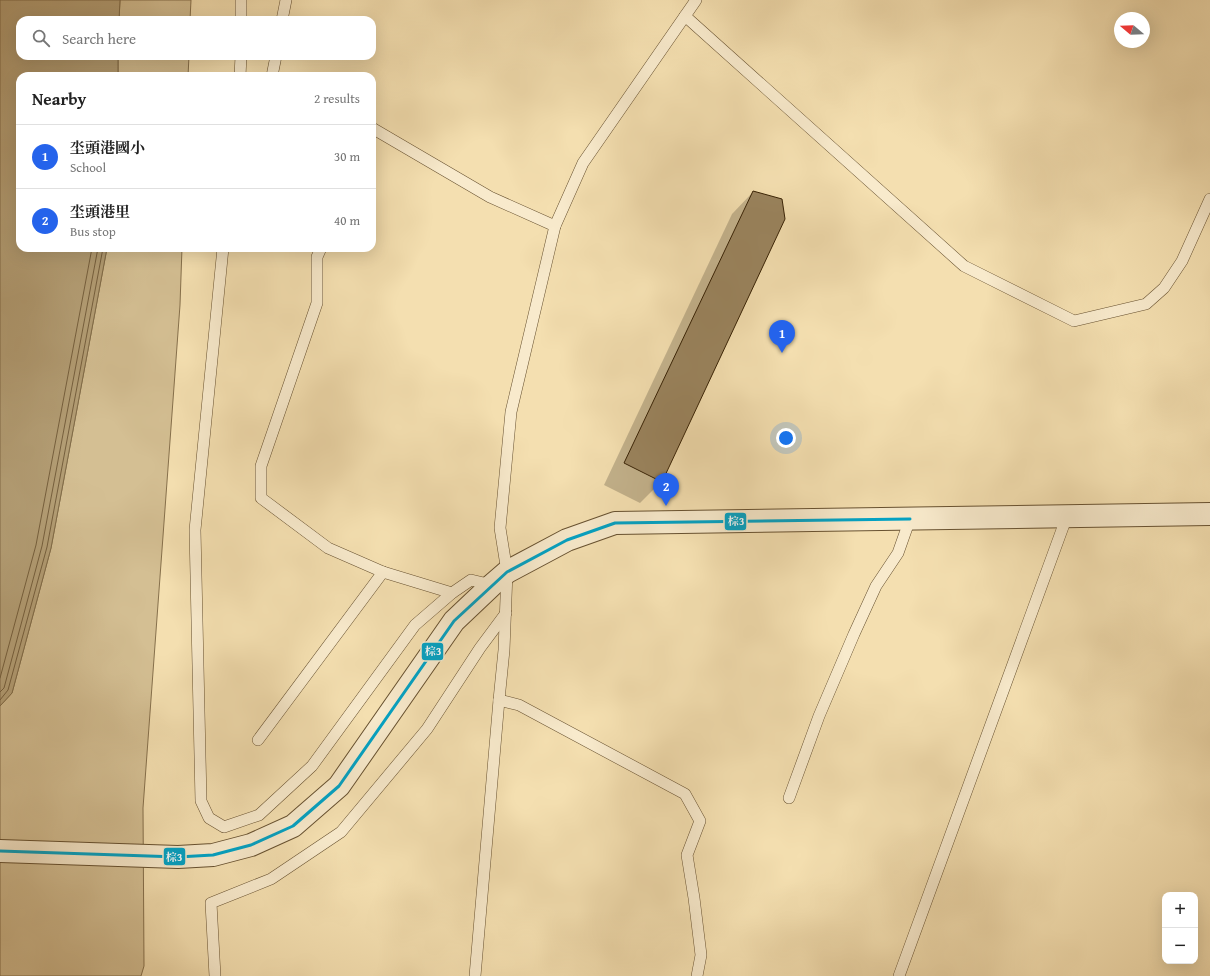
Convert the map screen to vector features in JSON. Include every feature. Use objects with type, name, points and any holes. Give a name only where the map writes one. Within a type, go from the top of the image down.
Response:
[{"type":"street","points":[[0,851],[178,857],[213,855],[251,845],[293,826],[339,786],[454,621],[500,578],[567,540],[615,523],[1210,514]]},
{"type":"lane","points":[[241,0],[241,16]]},
{"type":"lane","points":[[283,16],[286,0]]},
{"type":"lane","points":[[476,976],[504,650],[506,613],[500,578],[500,528],[511,412],[555,226],[583,163],[696,0]]},
{"type":"lane","points":[[685,16],[964,266],[1074,321],[1146,304],[1164,288],[1182,260],[1210,199]]},
{"type":"lane","points":[[240,72],[241,60]]},
{"type":"lane","points":[[273,72],[275,60]]},
{"type":"lane","points":[[376,130],[490,197],[555,226]]},
{"type":"lane","points":[[223,252],[195,530],[201,801],[209,818],[224,826],[259,815],[312,766],[415,625],[452,593],[471,580],[500,578]]},
{"type":"lane","points":[[220,286],[229,252]]},
{"type":"lane","points":[[319,252],[317,257],[317,303],[260,466],[261,498],[328,548],[383,572],[452,593]]},
{"type":"lane","points":[[899,976],[1066,516]]},
{"type":"lane","points":[[789,798],[818,716],[876,586],[898,553],[910,519]]},
{"type":"lane","points":[[258,740],[383,572]]},
{"type":"lane","points":[[215,976],[212,903],[271,879],[341,832],[428,730],[480,648],[506,613]]},
{"type":"lane","points":[[499,700],[519,705],[686,794],[700,821],[687,855],[701,955],[697,976]]},
{"type":"shaded area","points":[[120,0],[191,0],[190,16],[119,16]]},
{"type":"shaded area","points":[[118,60],[189,60],[188,72],[118,72]]},
{"type":"shaded area","points":[[106,252],[182,252],[180,305],[143,808],[144,966],[141,976],[0,976],[0,706],[12,693],[51,548]]},
{"type":"water","points":[[0,0],[120,0],[119,16],[16,16],[16,60],[118,60],[118,72],[16,72],[16,252],[106,252],[51,548],[12,693],[0,706]]},
{"type":"building","points":[[753,191],[782,199],[785,219],[662,482],[624,463]]},
{"type":"transit line","name":"棕3","points":[[0,851],[178,857],[213,855],[251,845],[293,826],[339,786],[454,621],[507,572],[567,540],[615,523],[910,519]]},
{"type":"place","name":"坔頭港國小","points":[[782,353]]},
{"type":"place","name":"坔頭港里","points":[[666,506]]}]
